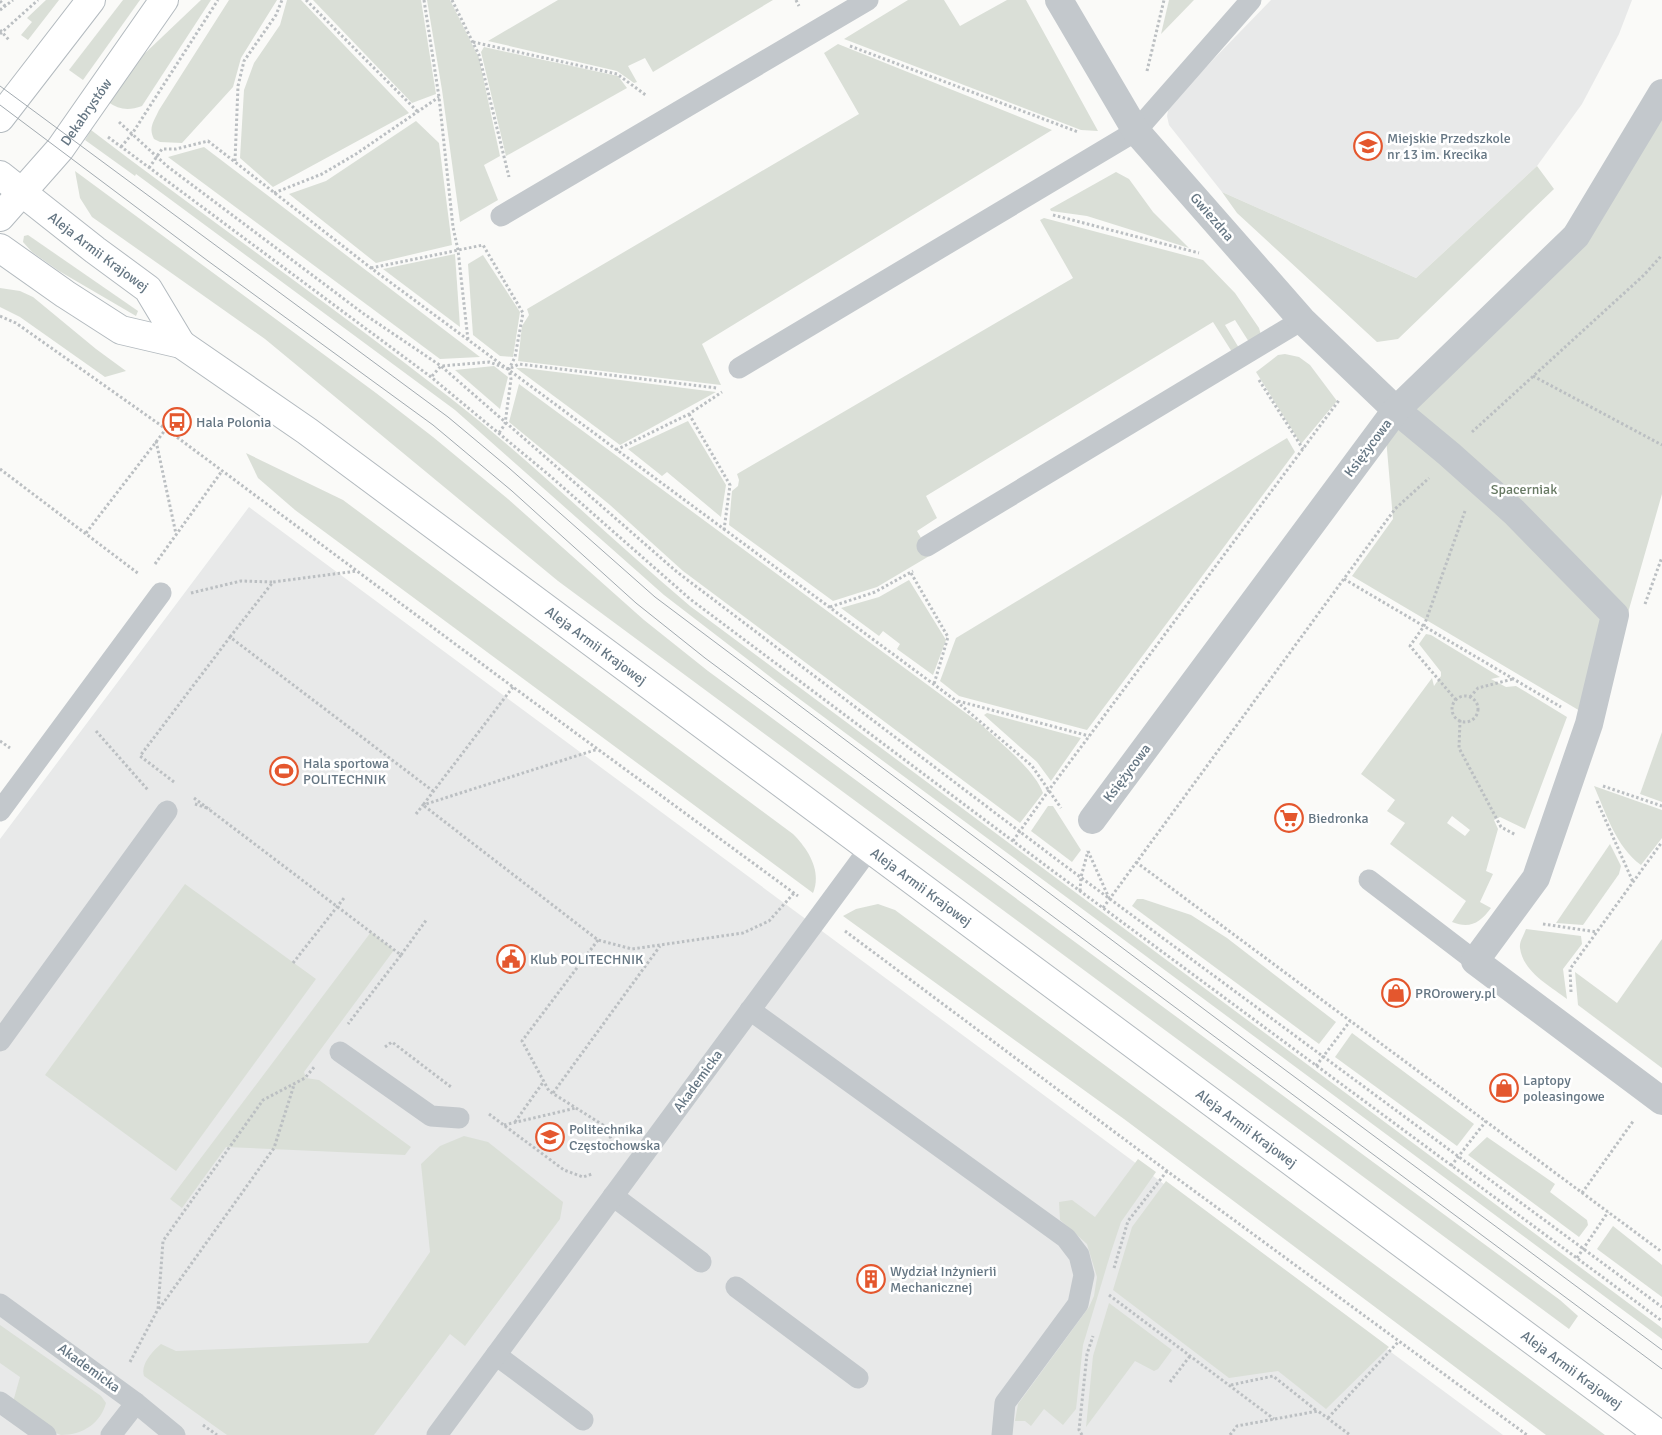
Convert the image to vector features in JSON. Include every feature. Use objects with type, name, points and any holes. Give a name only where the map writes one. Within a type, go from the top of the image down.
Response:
[{"type":"main road","points":[[0,118],[90,0]]},
{"type":"main road","name":"Dekabrystów","points":[[0,217],[69,137],[164,0]]},
{"type":"main road","name":"Aleja Armii Krajowej","points":[[0,175],[94,250],[148,289],[181,344]]},
{"type":"main road","name":"Aleja Armii Krajowej","points":[[0,248],[65,294],[121,330],[181,344],[306,431],[1660,1435]]},
{"type":"street","name":"Gwiezdna","points":[[1058,0],[1136,131],[1302,320],[1396,410],[1514,512],[1615,615],[1590,724]]},
{"type":"street","name":"Księżycowa","points":[[1088,832],[1396,410],[1576,236],[1662,93]]},
{"type":"street","points":[[1590,724],[1580,779],[1545,850],[1536,878],[1475,961],[1662,1101]]},
{"type":"lane","points":[[509,212],[868,0]]},
{"type":"lane","points":[[739,368],[1136,131],[1252,0]]},
{"type":"lane","points":[[927,546],[1302,320]]},
{"type":"lane","points":[[0,811],[161,593]]},
{"type":"lane","points":[[0,1040],[167,811]]},
{"type":"lane","name":"Akademicka","points":[[437,1435],[869,849]]},
{"type":"lane","points":[[1369,880],[1475,961]]},
{"type":"lane","points":[[750,1010],[1066,1238],[1079,1255],[1084,1275],[1078,1304],[1005,1404],[1002,1435]]},
{"type":"lane","points":[[340,1052],[431,1116],[459,1118]]},
{"type":"lane","points":[[613,1196],[701,1262]]},
{"type":"lane","points":[[736,1287],[858,1378]]},
{"type":"lane","name":"Akademicka","points":[[0,1304],[136,1402],[176,1435]]},
{"type":"lane","points":[[496,1355],[583,1420]]},
{"type":"lane","points":[[0,1402],[46,1435]]},
{"type":"lane","points":[[111,1435],[136,1402]]},
{"type":"path","points":[[0,10],[13,0]]},
{"type":"path","points":[[9,40],[1,32],[38,0]]},
{"type":"path","points":[[121,147],[132,134],[218,0]]},
{"type":"path","points":[[235,162],[238,86],[244,61],[276,15],[282,0]]},
{"type":"path","points":[[306,0],[418,112]]},
{"type":"path","points":[[424,0],[439,97],[453,227],[458,250],[468,340]]},
{"type":"path","points":[[452,0],[479,55],[509,212]]},
{"type":"path","points":[[796,0],[813,32],[1084,134]]},
{"type":"path","points":[[1146,77],[1164,0]]},
{"type":"path","points":[[0,1],[5,6]]},
{"type":"path","points":[[473,42],[617,74],[674,115]]},
{"type":"path","points":[[274,193],[330,169],[356,154],[439,97]]},
{"type":"path","points":[[118,121],[167,166],[364,314],[440,366],[677,572],[1020,832],[1662,1307]]},
{"type":"path","points":[[106,136],[432,377],[549,474],[690,600],[1662,1321]]},
{"type":"path","points":[[149,168],[162,149],[176,149],[208,141],[371,268],[955,700],[1032,766],[1065,814]]},
{"type":"path","points":[[1052,214],[1205,254]]},
{"type":"path","points":[[371,268],[483,245],[523,313],[514,357],[509,369],[511,379],[505,424],[499,432]]},
{"type":"path","points":[[1103,908],[1395,509],[1437,470],[1449,454],[1644,275],[1662,255]]},
{"type":"path","points":[[0,316],[16,323],[166,429],[513,687],[821,912],[1166,1171],[1527,1435]]},
{"type":"path","points":[[432,377],[440,366],[489,362],[509,369]]},
{"type":"path","points":[[616,450],[689,414],[726,389],[739,368]]},
{"type":"path","points":[[1254,372],[1303,449]]},
{"type":"path","points":[[1533,376],[1662,445]]},
{"type":"path","points":[[1013,841],[1088,736],[1341,399]]},
{"type":"path","points":[[689,414],[730,485],[724,530]]},
{"type":"path","points":[[86,533],[166,429]]},
{"type":"path","points":[[156,442],[177,535]]},
{"type":"path","points":[[0,470],[145,578]]},
{"type":"path","points":[[1456,700],[1410,646],[1424,626],[1466,509]]},
{"type":"path","points":[[184,595],[241,581],[273,582],[358,571]]},
{"type":"path","points":[[911,573],[948,637],[934,684]]},
{"type":"path","points":[[830,608],[875,592],[900,578]]},
{"type":"path","points":[[1344,579],[1590,724]]},
{"type":"path","points":[[179,786],[140,756],[273,582]]},
{"type":"path","points":[[230,637],[433,791]]},
{"type":"path","points":[[1470,697],[1478,688],[1514,679]]},
{"type":"path","points":[[416,814],[513,687]]},
{"type":"path","points":[[1463,696],[1470,697],[1477,705],[1477,714],[1475,718],[1468,722],[1460,720],[1452,711],[1453,703],[1463,696]]},
{"type":"path","points":[[955,700],[1088,736]]},
{"type":"path","points":[[1460,720],[1459,748],[1501,827],[1545,850]]},
{"type":"path","points":[[94,729],[167,811]]},
{"type":"path","points":[[0,741],[12,750]]},
{"type":"path","points":[[422,806],[598,749]]},
{"type":"path","points":[[1580,779],[1662,806]]},
{"type":"path","points":[[1580,779],[1633,882]]},
{"type":"path","points":[[187,792],[401,955]]},
{"type":"path","points":[[422,806],[598,940],[632,949],[743,933],[769,921],[794,893]]},
{"type":"path","points":[[1080,891],[1081,877],[1088,851],[1088,832]]},
{"type":"path","points":[[1088,832],[1088,851],[1110,898]]},
{"type":"path","points":[[1573,1034],[1570,969],[1662,842]]},
{"type":"path","points":[[1136,862],[1662,1252]]},
{"type":"path","points":[[294,963],[344,898]]},
{"type":"path","points":[[345,1027],[428,919]]},
{"type":"path","points":[[1506,919],[1597,932]]},
{"type":"path","points":[[598,940],[522,1041],[549,1090],[603,1125],[612,1140],[612,1149]]},
{"type":"path","points":[[553,1093],[661,945]]},
{"type":"path","points":[[1316,1066],[1350,1021]]},
{"type":"path","points":[[392,1042],[456,1090]]},
{"type":"path","points":[[158,1309],[163,1241],[264,1100],[305,1078],[316,1065]]},
{"type":"path","points":[[514,1122],[544,1081]]},
{"type":"path","points":[[129,1363],[158,1309],[274,1148],[294,1084]]},
{"type":"path","points":[[504,1126],[576,1108]]},
{"type":"path","points":[[488,1114],[564,1170],[583,1177],[593,1174]]},
{"type":"path","points":[[1582,1193],[1638,1114]]},
{"type":"path","points":[[1451,1166],[1486,1121]]},
{"type":"path","points":[[1577,1258],[1608,1212]]},
{"type":"path","points":[[1107,1293],[1274,1419]]},
{"type":"path","points":[[1328,1418],[1399,1341]]},
{"type":"path","points":[[1170,1382],[1190,1356]]},
{"type":"path","points":[[1230,1385],[1273,1376],[1350,1435]]},
{"type":"path","points":[[1230,1435],[1237,1426],[1318,1411]]},
{"type":"shaded area","name":"Miejskie Przedszkole nr 13 im. Krecika","points":[[1271,0],[1632,0],[1619,34],[1582,104],[1537,166],[1416,278],[1222,192],[1169,125],[1167,116],[1169,105]]},
{"type":"shaded area","name":"Politechnika Częstochowska","points":[[249,507],[1503,1435],[0,1435],[0,839]]},
{"type":"green space","points":[[46,0],[59,0],[28,40],[21,35],[32,22],[27,18]]},
{"type":"green space","points":[[123,0],[140,0],[83,80],[69,70]]},
{"type":"green space","points":[[201,0],[211,0],[142,106],[124,109],[108,102],[140,58]]},
{"type":"green space","points":[[229,0],[277,0],[241,58],[233,87],[182,143],[160,142],[154,139],[152,128],[159,110]]},
{"type":"green space","points":[[287,0],[301,0],[409,113],[273,187],[240,158],[244,90],[254,63],[280,25]]},
{"type":"green space","points":[[313,0],[421,0],[436,94],[412,103]]},
{"type":"green space","points":[[427,0],[450,0],[479,58],[500,156],[484,165],[498,200],[460,222],[442,90]]},
{"type":"green space","points":[[558,0],[773,0],[653,72],[645,58],[628,66],[637,82],[634,83],[617,71],[488,41]]},
{"type":"green space","points":[[908,0],[944,0],[960,26],[1007,0],[1026,0],[1098,131],[1081,130],[844,39]]},
{"type":"green space","points":[[1169,0],[1194,0],[1161,34]]},
{"type":"green space","points":[[838,44],[1052,130],[702,344],[721,385],[518,361],[522,326],[529,315],[527,309],[859,114],[824,53]]},
{"type":"green space","points":[[484,47],[618,76],[627,88],[506,156],[481,52]]},
{"type":"green space","name":"Spacerniak","points":[[1662,113],[1662,494],[1597,721],[1352,576],[1393,519],[1386,438]]},
{"type":"green space","points":[[416,121],[439,143],[452,245],[376,263],[289,194],[326,181]]},
{"type":"green space","points":[[91,130],[449,397],[511,447],[690,606],[1662,1328],[1662,1339],[782,686],[664,595],[455,410],[136,174],[135,176],[85,140]]},
{"type":"green space","points":[[204,147],[480,357],[440,359],[168,157]]},
{"type":"green space","points":[[1537,166],[1554,189],[1398,339],[1377,342],[1237,213],[1222,192],[1416,278]]},
{"type":"green space","points":[[75,171],[433,437],[508,499],[644,620],[708,671],[1560,1300],[1578,1316],[1569,1329],[558,581],[265,339],[92,217],[80,198]]},
{"type":"green space","points":[[1116,172],[1129,179],[1153,212],[1189,248],[1087,216],[1051,211],[1050,209]]},
{"type":"green space","points":[[1044,218],[1203,260],[1235,293],[1259,328],[1261,335],[1249,342],[1235,320],[1225,325],[1239,348],[1232,352],[1213,322],[926,496],[937,518],[917,531],[931,555],[877,587],[833,601],[729,525],[732,491],[738,486],[739,480],[737,474],[1073,278],[1040,220]]},
{"type":"green space","points":[[28,235],[138,311],[136,316],[59,271],[32,252],[23,242],[24,236]]},
{"type":"green space","points":[[455,254],[460,327],[383,269]]},
{"type":"green space","points":[[483,255],[520,312],[513,357],[500,356],[473,335],[468,264]]},
{"type":"green space","points":[[0,288],[20,291],[33,297],[126,371],[105,377],[20,317],[0,307]]},
{"type":"green space","points":[[1285,354],[1299,357],[1310,365],[1337,401],[1301,444],[1256,372],[1278,355]]},
{"type":"green space","points":[[494,366],[508,377],[500,409],[455,370]]},
{"type":"green space","points":[[516,368],[524,368],[716,392],[620,445]]},
{"type":"green space","points":[[519,384],[982,725],[1025,766],[1039,784],[1043,793],[1020,823],[683,571],[610,505],[509,422]]},
{"type":"green space","points":[[688,421],[726,485],[721,517],[667,472],[662,476],[628,449]]},
{"type":"green space","points":[[1287,438],[1295,452],[1087,730],[959,696],[940,681],[956,638]]},
{"type":"green space","points":[[246,453],[343,500],[793,834],[804,846],[815,869],[816,877],[813,893],[295,510],[258,478]]},
{"type":"green space","points":[[909,580],[946,640],[933,675],[897,649],[900,644],[883,631],[879,636],[841,608],[879,597]]},
{"type":"green space","points":[[1426,634],[1431,635],[1500,677],[1491,679],[1506,687],[1516,686],[1567,717],[1525,829],[1500,817],[1494,820],[1498,829],[1486,871],[1493,874],[1480,902],[1491,908],[1483,918],[1469,925],[1452,922],[1466,901],[1390,844],[1405,823],[1387,811],[1395,800],[1361,774],[1432,678],[1434,686],[1441,676],[1441,672],[1419,644]],"holes":[[[1452,816],[1470,830],[1465,836],[1447,823]]]},
{"type":"green space","points":[[987,713],[1081,738],[1051,781],[1037,762],[984,715]]},
{"type":"green space","points":[[1662,732],[1662,802],[1640,794]]},
{"type":"green space","points":[[1594,786],[1662,810],[1662,838],[1641,865],[1632,858],[1618,839]]},
{"type":"green space","points":[[1048,806],[1053,806],[1081,850],[1072,862],[1031,831]]},
{"type":"green space","points":[[1610,844],[1621,866],[1619,874],[1583,925],[1556,923]]},
{"type":"green space","points":[[185,884],[316,979],[176,1171],[45,1075]]},
{"type":"green space","points":[[1137,899],[1143,899],[1191,915],[1227,938],[1336,1022],[1319,1044],[1132,906]]},
{"type":"green space","points":[[878,904],[895,910],[1605,1435],[1546,1435],[1124,1119],[843,916],[856,909]]},
{"type":"green space","points":[[1526,929],[1581,936],[1582,944],[1563,969],[1567,999],[1538,978],[1526,964],[1522,957],[1520,946]]},
{"type":"green space","points":[[371,932],[394,950],[304,1072],[306,1078],[319,1080],[411,1147],[405,1155],[226,1147],[182,1208],[170,1199]]},
{"type":"green space","points":[[1662,939],[1662,1068],[1578,1005],[1575,972],[1617,1003]]},
{"type":"green space","points":[[1352,1033],[1474,1124],[1457,1146],[1335,1057]]},
{"type":"green space","points":[[464,1136],[488,1142],[563,1202],[560,1219],[465,1346],[450,1334],[374,1435],[227,1435],[144,1376],[143,1371],[146,1362],[161,1344],[176,1351],[368,1343],[430,1252],[421,1164],[440,1146]]},
{"type":"green space","points":[[1487,1137],[1555,1184],[1550,1192],[1587,1220],[1588,1225],[1579,1237],[1468,1155]]},
{"type":"green space","points":[[1138,1159],[1156,1172],[1121,1222],[1083,1345],[1076,1409],[1063,1425],[1044,1409],[1031,1426],[1025,1421],[1015,1421],[1018,1404],[1089,1307],[1094,1296],[1097,1277],[1087,1244],[1060,1220],[1059,1202],[1072,1200],[1095,1217]]},
{"type":"green space","points":[[1166,1181],[1389,1347],[1326,1409],[1278,1371],[1229,1378],[1113,1290],[1132,1227]]},
{"type":"green space","points":[[1613,1226],[1662,1265],[1662,1297],[1597,1249]]},
{"type":"green space","points":[[1109,1303],[1172,1350],[1158,1369],[1154,1371],[1135,1361],[1086,1427],[1093,1356]]},
{"type":"green space","points":[[0,1325],[101,1396],[106,1403],[104,1410],[96,1421],[77,1433],[61,1435],[43,1425],[13,1402],[20,1377],[0,1363]]},
{"type":"tram line","points":[[0,86],[448,417],[509,468],[655,597],[1662,1350]]},
{"type":"tram line","points":[[0,105],[208,261],[433,425],[512,491],[636,603],[705,658],[1662,1369]]},
{"type":"place","name":"Miejskie Przedszkole nr 13 im. Krecika","points":[[1368,146]]},
{"type":"place","name":"Hala Polonia","points":[[177,422]]},
{"type":"place","name":"Hala sportowa POLITECHNIK","points":[[284,771]]},
{"type":"place","name":"Biedronka","points":[[1289,818]]},
{"type":"place","name":"Klub POLITECHNIK","points":[[511,959]]},
{"type":"place","name":"PROrowery.pl","points":[[1396,993]]},
{"type":"place","name":"Laptopy poleasingowe","points":[[1504,1088]]},
{"type":"place","name":"Politechnika Częstochowska","points":[[550,1137]]},
{"type":"place","name":"Wydział Inżynierii Mechanicznej","points":[[871,1279]]}]
